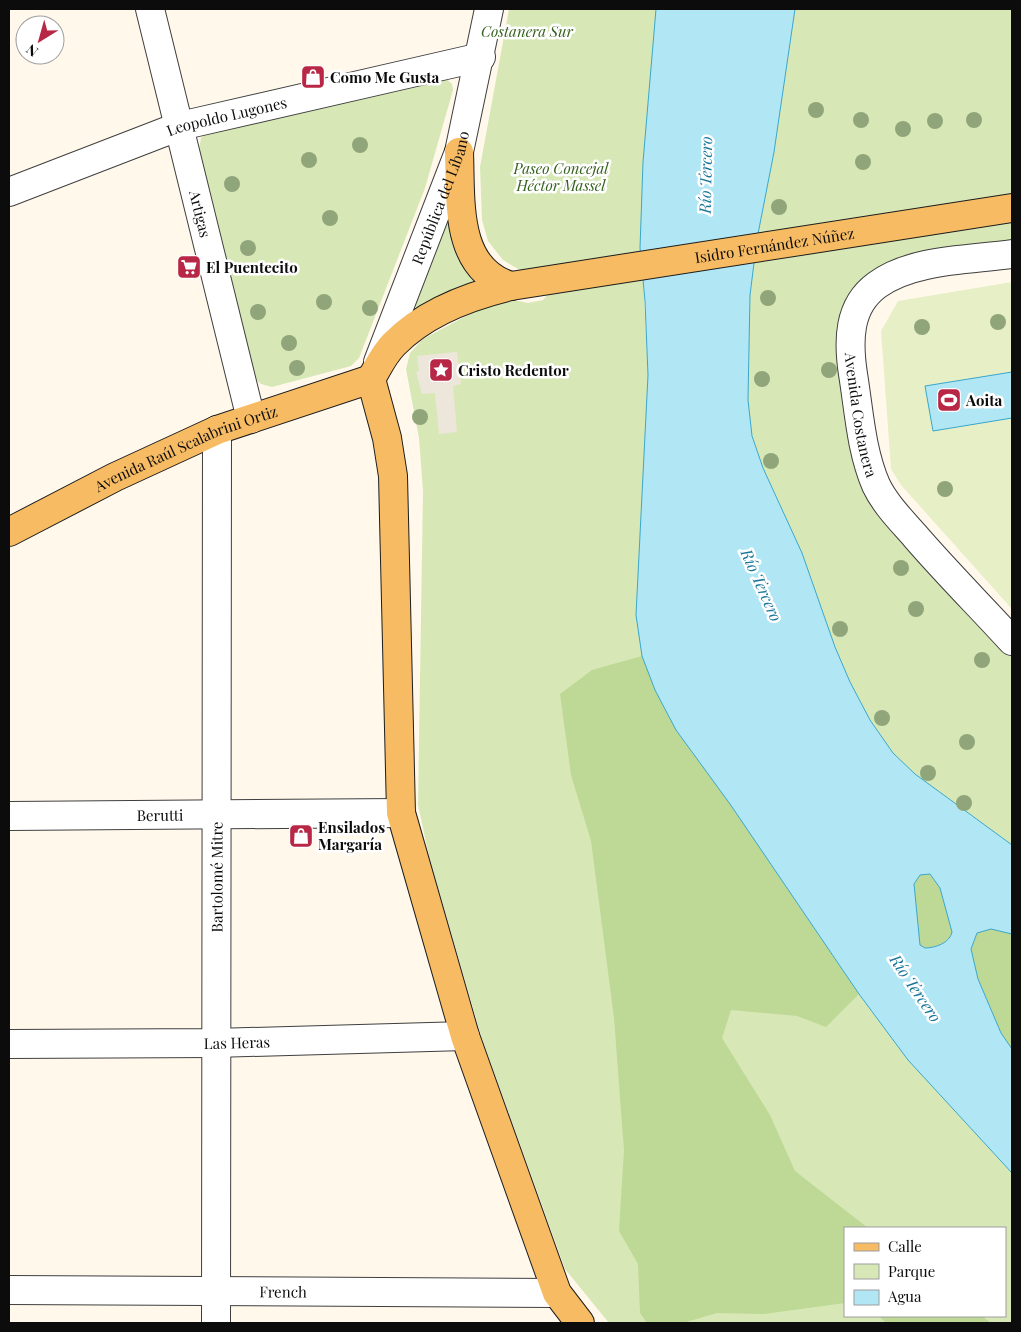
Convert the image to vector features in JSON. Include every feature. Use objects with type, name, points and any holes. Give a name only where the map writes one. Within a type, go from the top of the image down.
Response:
[{"type":"main road","points":[[459,152],[462,212],[470,251],[484,272],[502,284],[511,286]]},
{"type":"main road","name":"Isidro Fernández Núñez","points":[[511,286],[1012,208]]},
{"type":"main road","points":[[511,286],[486,292],[452,305],[423,321],[393,345],[371,380],[387,438],[393,476],[401,813],[465,1036],[557,1293],[580,1323]]},
{"type":"main road","name":"Avenida Raúl Scalabrini Ortiz","points":[[9,532],[114,477],[216,430],[371,380]]},
{"type":"street","name":"Artigas","points":[[150,9],[251,418]]},
{"type":"street","name":"República del Líbano","points":[[371,380],[459,152],[481,57],[489,9]]},
{"type":"street","name":"Leopoldo Lugones","points":[[9,192],[180,126],[481,57]]},
{"type":"street","name":"Avenida Costanera","points":[[1012,254],[920,266],[888,278],[865,296],[856,309],[851,327],[850,344],[863,442],[877,486],[889,507],[1012,641]]},
{"type":"street","name":"Bartolomé Mitre","points":[[216,430],[214,815],[216,1323]]},
{"type":"street","name":"Berutti","points":[[9,816],[401,813]]},
{"type":"street","name":"Las Heras","points":[[9,1044],[215,1043],[465,1036]]},
{"type":"street","name":"French","points":[[9,1290],[557,1293]]},
{"type":"green space","name":"Paseo Concejal Héctor Massel","points":[[509,9],[656,9],[643,162],[640,258],[523,272],[503,260],[488,241],[482,220],[480,167]]},
{"type":"green space","points":[[795,9],[1012,9],[1012,247],[859,289],[854,442],[1012,653],[1012,845],[915,774],[893,753],[870,720],[850,682],[835,647],[802,553],[763,468],[752,436],[748,400],[750,295],[757,239],[774,152]]},
{"type":"green space","points":[[445,78],[452,84],[453,90],[425,188],[359,358],[351,366],[272,387],[261,384],[251,375],[198,155],[201,138],[206,132]]},
{"type":"green space","points":[[452,202],[481,280],[417,309],[415,304]]},
{"type":"green space","points":[[643,278],[648,375],[636,615],[801,910],[859,994],[908,1060],[1012,1173],[1012,1323],[609,1323],[565,1269],[482,1039],[429,856],[418,805],[423,491],[419,438],[406,369],[410,353],[423,339],[481,308],[509,299],[528,303],[543,300],[550,292]]},
{"type":"green space","name":"Aoita","points":[[1012,282],[1012,609],[901,485],[891,469],[881,331],[898,301]]},
{"type":"green space","points":[[642,656],[655,690],[676,730],[730,804],[859,994],[826,1027],[797,1016],[731,1010],[722,1038],[770,1115],[795,1171],[867,1227],[844,1227],[844,1303],[764,1314],[717,1313],[683,1323],[647,1323],[640,1313],[638,1264],[619,1231],[624,1150],[614,1018],[591,841],[571,775],[560,694],[592,670]]},
{"type":"green space","points":[[930,874],[940,888],[952,932],[948,939],[941,944],[925,948],[920,945],[914,884],[920,875]]},
{"type":"green space","points":[[991,928],[1012,934],[1012,1049],[1001,1033],[978,979],[971,949],[977,933]]},
{"type":"green space","points":[[880,1317],[983,1317],[991,1323],[886,1323]]},
{"type":"shaded area","points":[[457,352],[461,384],[453,386],[457,432],[439,434],[435,393],[422,394],[416,372],[419,371],[417,356]]},
{"type":"water","name":"Río Tercero","points":[[656,9],[795,9],[774,152],[757,239],[750,295],[748,400],[752,436],[763,468],[802,553],[835,647],[850,682],[870,720],[893,753],[915,774],[1012,845],[1012,934],[991,929],[977,933],[971,949],[978,979],[1001,1033],[1012,1049],[1012,1173],[908,1060],[859,994],[730,804],[676,730],[655,690],[642,656],[636,615],[648,375],[645,301],[640,248],[643,162]],"holes":[[[930,874],[940,888],[952,932],[951,936],[942,944],[925,948],[920,945],[914,884],[920,875]]]},
{"type":"water","points":[[1012,372],[1012,418],[933,431],[925,386]]},
{"type":"place","name":"Como Me Gusta","points":[[313,77]]},
{"type":"place","name":"El Puentecito","points":[[189,267]]},
{"type":"place","name":"Cristo Redentor","points":[[441,370]]},
{"type":"place","name":"Aoita","points":[[949,400]]},
{"type":"place","name":"Ensilados Margaría","points":[[301,836]]},
{"type":"park label","name":"Costanera Sur","points":[[527,31]]}]
